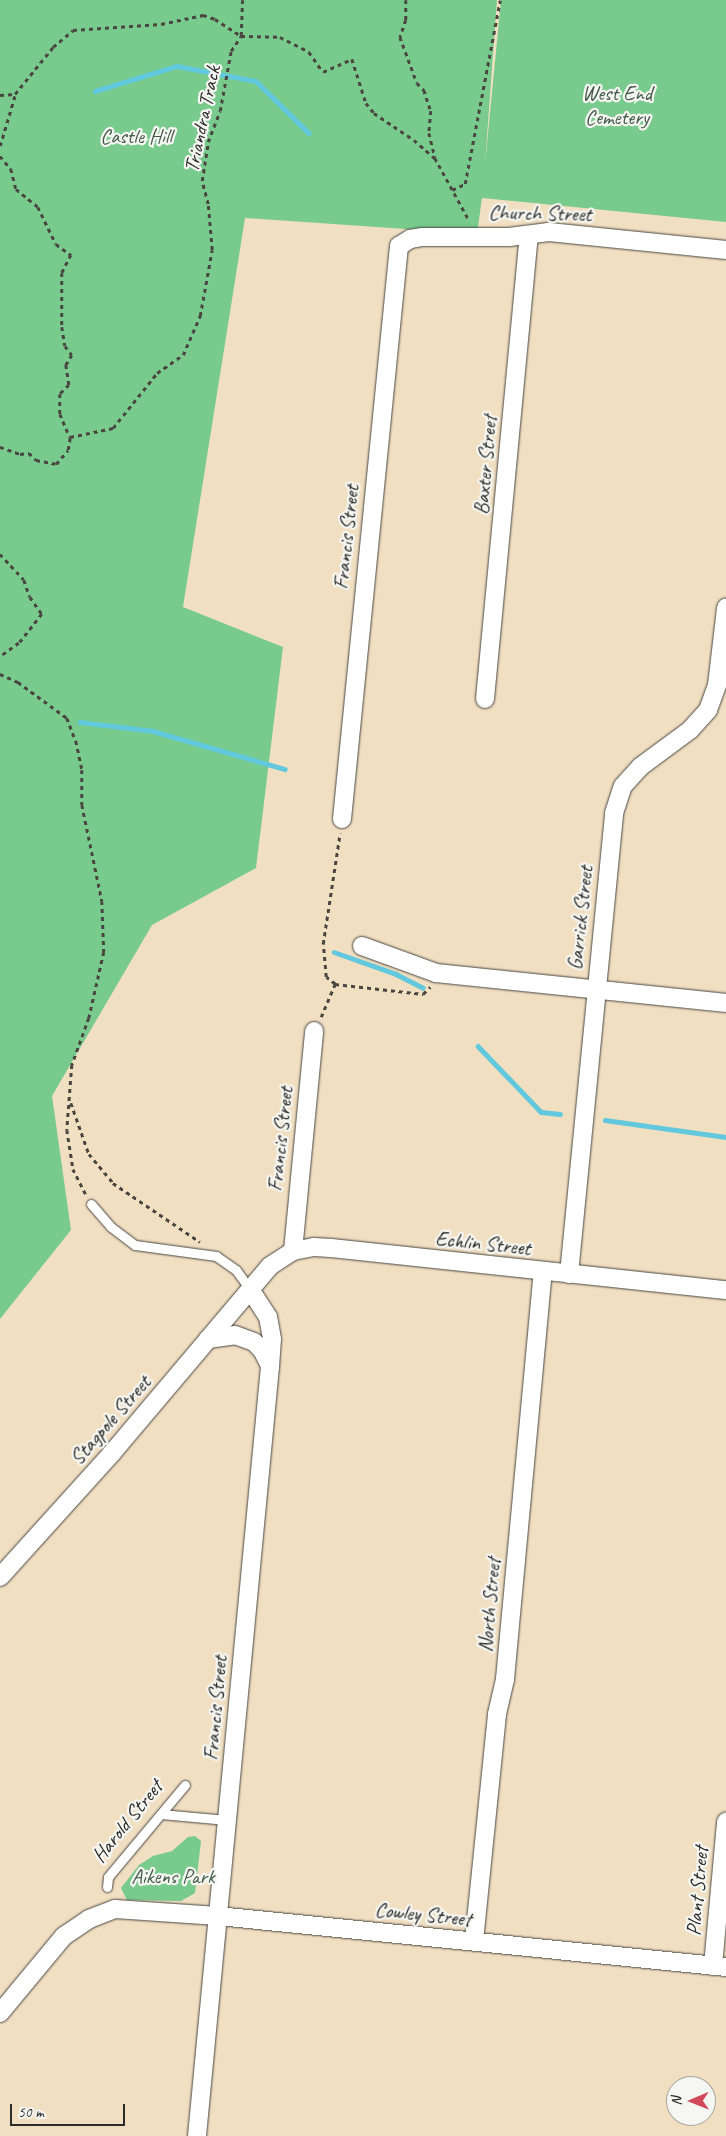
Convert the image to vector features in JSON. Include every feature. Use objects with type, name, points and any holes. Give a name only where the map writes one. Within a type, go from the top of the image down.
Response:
[{"type":"street","name":"Church Street","points":[[396,259],[399,246],[410,239],[462,238],[477,234],[549,232],[726,250]]},
{"type":"street","name":"Baxter Street","points":[[485,699],[529,234]]},
{"type":"street","name":"Francis Street","points":[[342,819],[396,259]]},
{"type":"street","name":"Garrick Street","points":[[569,1274],[595,990],[614,813],[623,786],[640,767],[690,730],[708,710],[717,685],[726,608]]},
{"type":"street","points":[[362,946],[436,973],[726,1003]]},
{"type":"street","name":"Francis Street","points":[[293,1251],[314,1032]]},
{"type":"street","name":"Echlin Street","points":[[250,1289],[270,1266],[293,1251],[314,1247],[726,1290]]},
{"type":"street","name":"North Street","points":[[474,1941],[497,1714],[505,1679],[543,1272]]},
{"type":"street","name":"Francis Street","points":[[197,2136],[272,1339],[268,1317],[250,1289]]},
{"type":"street","name":"Stagpole Street","points":[[0,1577],[112,1453],[250,1289]]},
{"type":"street","points":[[208,1339],[235,1335],[254,1342],[262,1350],[270,1367]]},
{"type":"street","name":"Plant Street","points":[[719,1966],[726,1822]]},
{"type":"street","name":"Cowley Street","points":[[0,2013],[70,1931],[88,1919],[115,1909],[218,1916],[719,1966]]},
{"type":"lane","points":[[91,1204],[111,1227],[135,1245],[216,1256],[236,1270],[250,1289]]},
{"type":"lane","name":"Harold Street","points":[[107,1886],[108,1877],[185,1785]]},
{"type":"lane","points":[[161,1814],[227,1820]]},
{"type":"path","points":[[241,36],[242,0]]},
{"type":"path","points":[[406,0],[406,20],[400,37],[417,83],[424,90],[431,111],[429,133],[435,158],[477,234]]},
{"type":"path","points":[[452,190],[465,184],[500,0]]},
{"type":"path","points":[[0,146],[15,94],[53,46],[73,30],[161,24],[203,15],[215,18],[241,36],[280,37],[309,52],[323,72],[352,59],[366,103],[374,113],[435,158]]},
{"type":"path","name":"Triandra Track","points":[[70,437],[113,428],[157,373],[183,355],[200,316],[212,250],[208,204],[202,181],[208,142],[220,111],[231,51],[241,36]]},
{"type":"path","points":[[0,95],[15,94]]},
{"type":"path","points":[[0,156],[11,169],[16,189],[38,207],[56,244],[70,251],[71,255],[62,273],[62,327],[67,351],[72,355],[65,371],[69,385],[60,394],[60,414],[70,437],[68,450],[56,464],[36,460],[29,453],[20,454],[0,447]]},
{"type":"path","points":[[0,554],[24,580],[30,597],[42,614],[19,643],[0,657]]},
{"type":"path","points":[[0,674],[18,682],[67,718],[76,740],[82,770],[82,805],[102,901],[104,952],[89,1018],[72,1066],[67,1130],[73,1168],[91,1204]]},
{"type":"path","points":[[342,819],[323,944],[326,977],[335,984],[423,994],[436,973]]},
{"type":"path","points":[[314,1032],[335,984]]},
{"type":"path","points":[[70,1099],[90,1154],[113,1183],[192,1235],[216,1256]]},
{"type":"green space","name":"Castle Hill","points":[[0,0],[497,0],[485,164],[501,0],[726,0],[726,222],[482,198],[477,234],[245,218],[183,607],[283,647],[256,868],[152,925],[52,1096],[71,1230],[0,1319]]},
{"type":"green space","name":"Aikens Park","points":[[195,1836],[201,1841],[195,1893],[181,1901],[127,1900],[121,1888],[139,1865],[153,1856],[172,1851],[188,1837]]},
{"type":"waterway","points":[[95,91],[177,66],[256,81],[309,133]]},
{"type":"waterway","points":[[80,722],[153,731],[285,769]]},
{"type":"waterway","points":[[334,952],[396,974],[423,988]]},
{"type":"waterway","points":[[478,1046],[541,1112],[560,1114]]},
{"type":"waterway","points":[[605,1120],[726,1137]]},
{"type":"park label","name":"West End Cemetery","points":[[617,105]]}]
